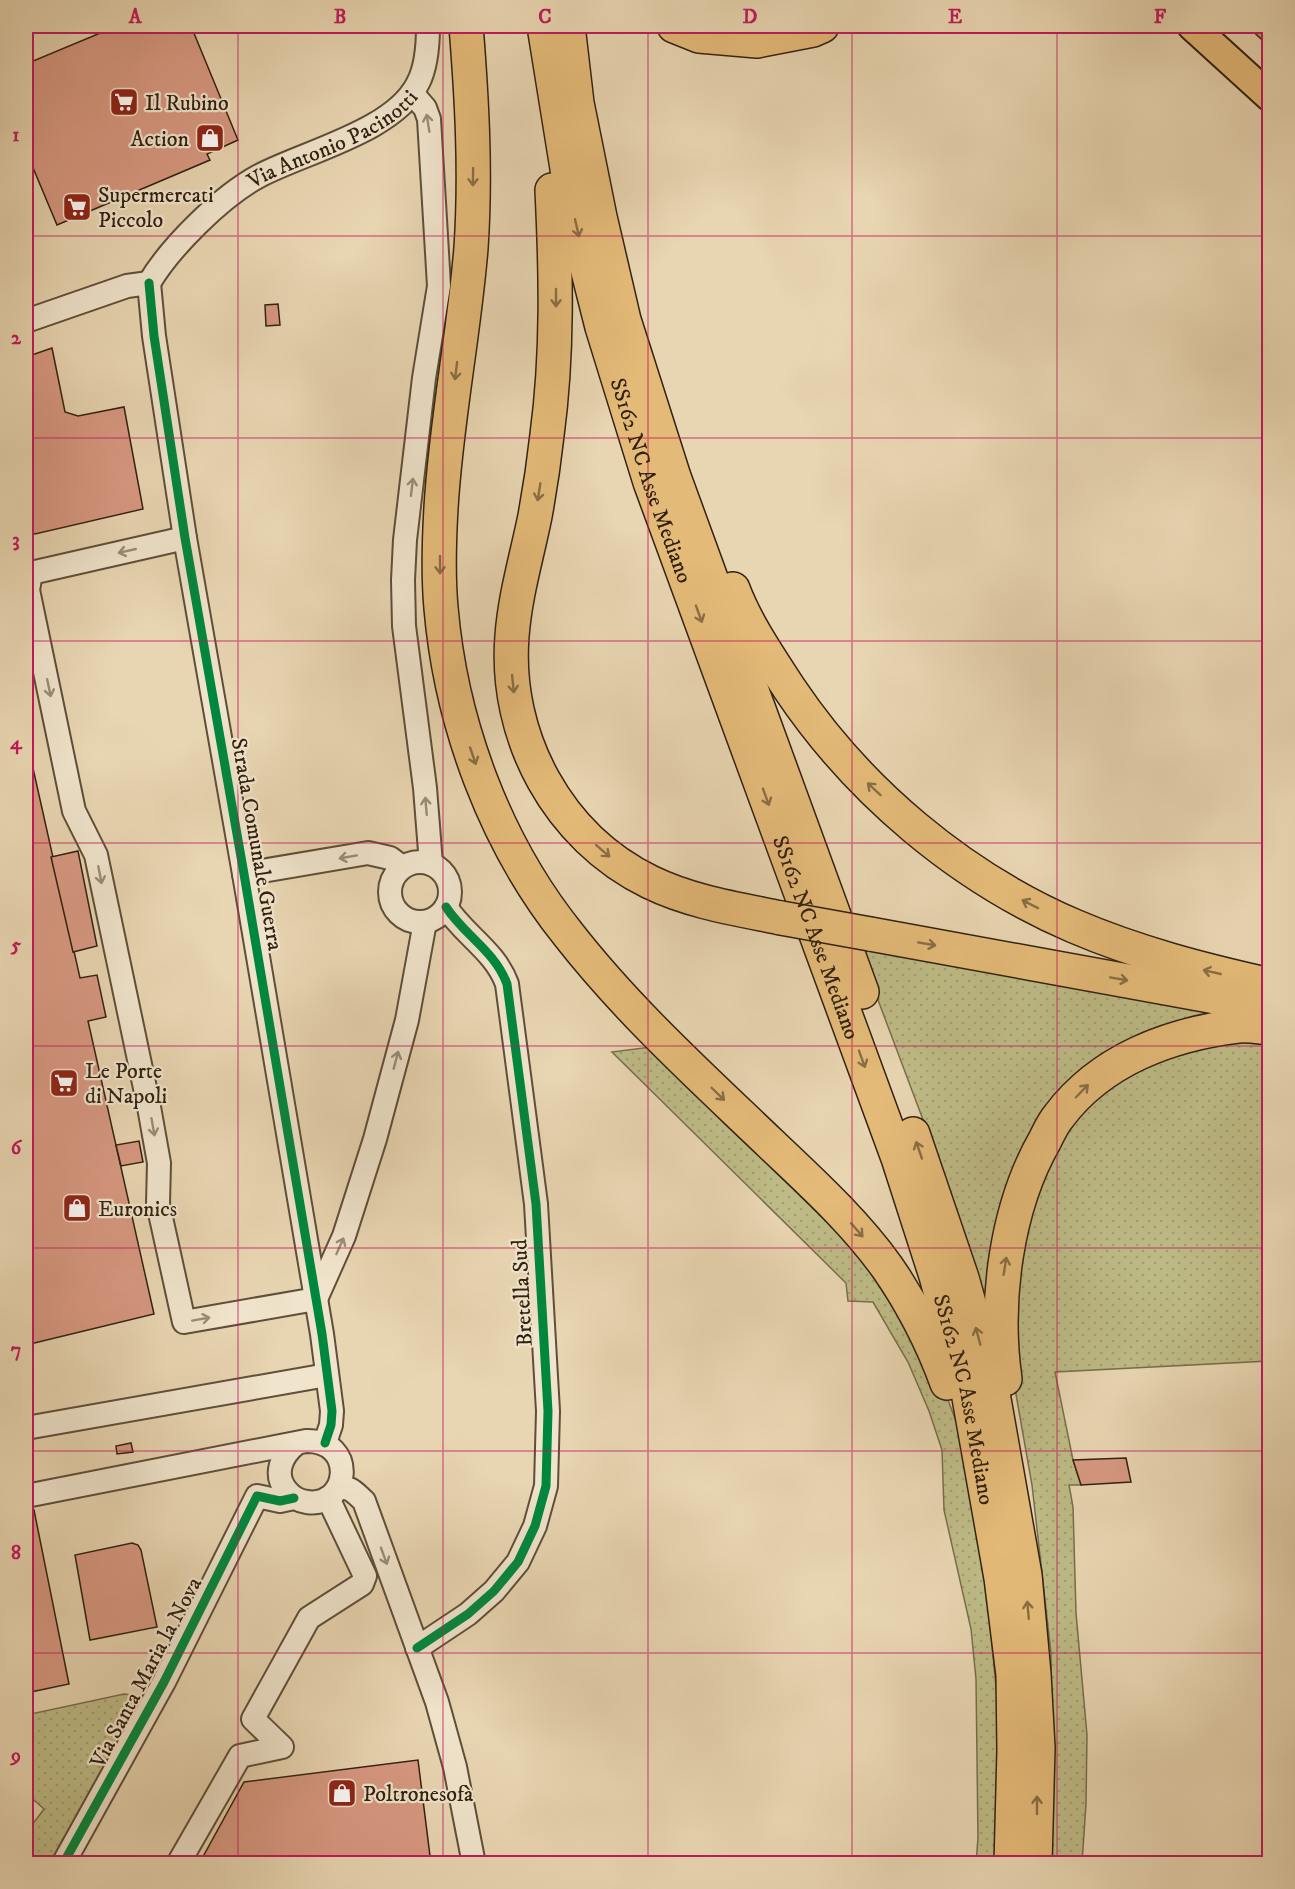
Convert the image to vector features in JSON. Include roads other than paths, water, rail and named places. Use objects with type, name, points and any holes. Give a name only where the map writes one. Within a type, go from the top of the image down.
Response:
[{"type":"highway","points":[[466,26],[473,118],[472,213],[466,297],[441,505],[439,564],[441,609],[454,692],[488,800],[530,881],[566,932],[603,977],[676,1053],[825,1195],[859,1231],[886,1266],[919,1319],[937,1356],[955,1402],[1013,1576]]},
{"type":"highway","name":"SS162 NC Asse Mediano","points":[[568,26],[577,103],[624,320],[674,477],[919,1150],[962,1278],[990,1382],[1013,1576],[1014,1750],[1011,1863]]},
{"type":"highway","points":[[674,26],[699,36],[757,40],[813,30],[822,26]]},
{"type":"highway","points":[[545,38],[545,123],[552,186],[555,343],[547,434],[535,515],[517,597],[511,663],[518,719],[526,745],[543,781],[564,812],[586,836],[615,861],[650,882],[686,896],[781,918],[1269,1006]]},
{"type":"highway","name":"SS162 NC Asse Mediano","points":[[545,38],[576,224],[602,327],[650,482],[898,1158],[936,1276],[968,1392],[1013,1576],[1034,1674],[1038,1748],[1035,1863]]},
{"type":"highway","points":[[624,320],[653,377],[737,601],[771,660],[811,720],[863,779],[922,834],[1024,902],[1074,926],[1130,947],[1205,970],[1269,985]]},
{"type":"highway","points":[[1013,1576],[1022,1482],[1003,1360],[1001,1317],[1004,1268],[1018,1207],[1033,1161],[1058,1116],[1090,1083],[1129,1057],[1170,1039],[1239,1026],[1269,1028]]},
{"type":"main road","points":[[1192,26],[1269,97]]},
{"type":"street","name":"Via Antonio Pacinotti","points":[[149,283],[174,249],[232,194],[260,176],[330,146],[382,120],[399,108],[419,83],[426,56],[428,26]]},
{"type":"street","points":[[412,93],[425,108],[429,119],[439,286],[424,378],[405,540],[403,580],[404,627],[425,788],[431,864]]},
{"type":"street","points":[[26,321],[127,286],[149,283]]},
{"type":"street","name":"Strada Comunale Guerra","points":[[149,283],[154,336],[184,538],[244,874],[333,1411],[325,1443]]},
{"type":"street","points":[[184,538],[31,573],[28,590],[74,811],[96,855],[149,1107],[159,1163],[158,1204],[184,1322],[316,1299],[344,1236],[375,1139],[407,1020],[425,922]]},
{"type":"street","points":[[244,874],[368,853],[390,858],[402,867]]},
{"type":"street","points":[[411,863],[431,864],[440,869],[446,877],[449,897],[446,907],[440,915],[425,922],[412,922],[403,918],[391,903],[391,884],[402,867],[411,863]]},
{"type":"street","name":"Bretella Sud","points":[[417,1648],[468,1614],[494,1591],[518,1562],[535,1526],[546,1486],[548,1449],[548,1411],[536,1204],[507,984],[496,962],[465,931],[446,907]]},
{"type":"street","points":[[26,1428],[327,1375]]},
{"type":"street","points":[[26,1496],[306,1440],[325,1443],[338,1455],[341,1463],[341,1481],[332,1493]]},
{"type":"street","points":[[297,1443],[285,1455],[280,1470],[283,1486],[294,1498],[309,1503],[317,1502],[342,1487],[351,1489],[364,1501],[437,1702],[455,1767],[474,1863]]},
{"type":"street","points":[[248,1452],[280,1470]]},
{"type":"street","points":[[178,1863],[240,1756],[282,1747],[253,1719],[309,1618],[362,1584],[365,1576],[332,1493]]},
{"type":"street","name":"Via Santa Maria la Nova","points":[[63,1863],[165,1682],[257,1496],[280,1501],[294,1498]]},
{"type":"place","name":"Il Rubino","points":[[124,102]]},
{"type":"place","name":"Action","points":[[210,138]]},
{"type":"place","name":"Supermercati Piccolo","points":[[77,207]]},
{"type":"place","name":"Le Porte di Napoli","points":[[64,1083]]},
{"type":"place","name":"Euronics","points":[[77,1208]]},
{"type":"place","name":"Poltronesofà","points":[[342,1793]]}]
